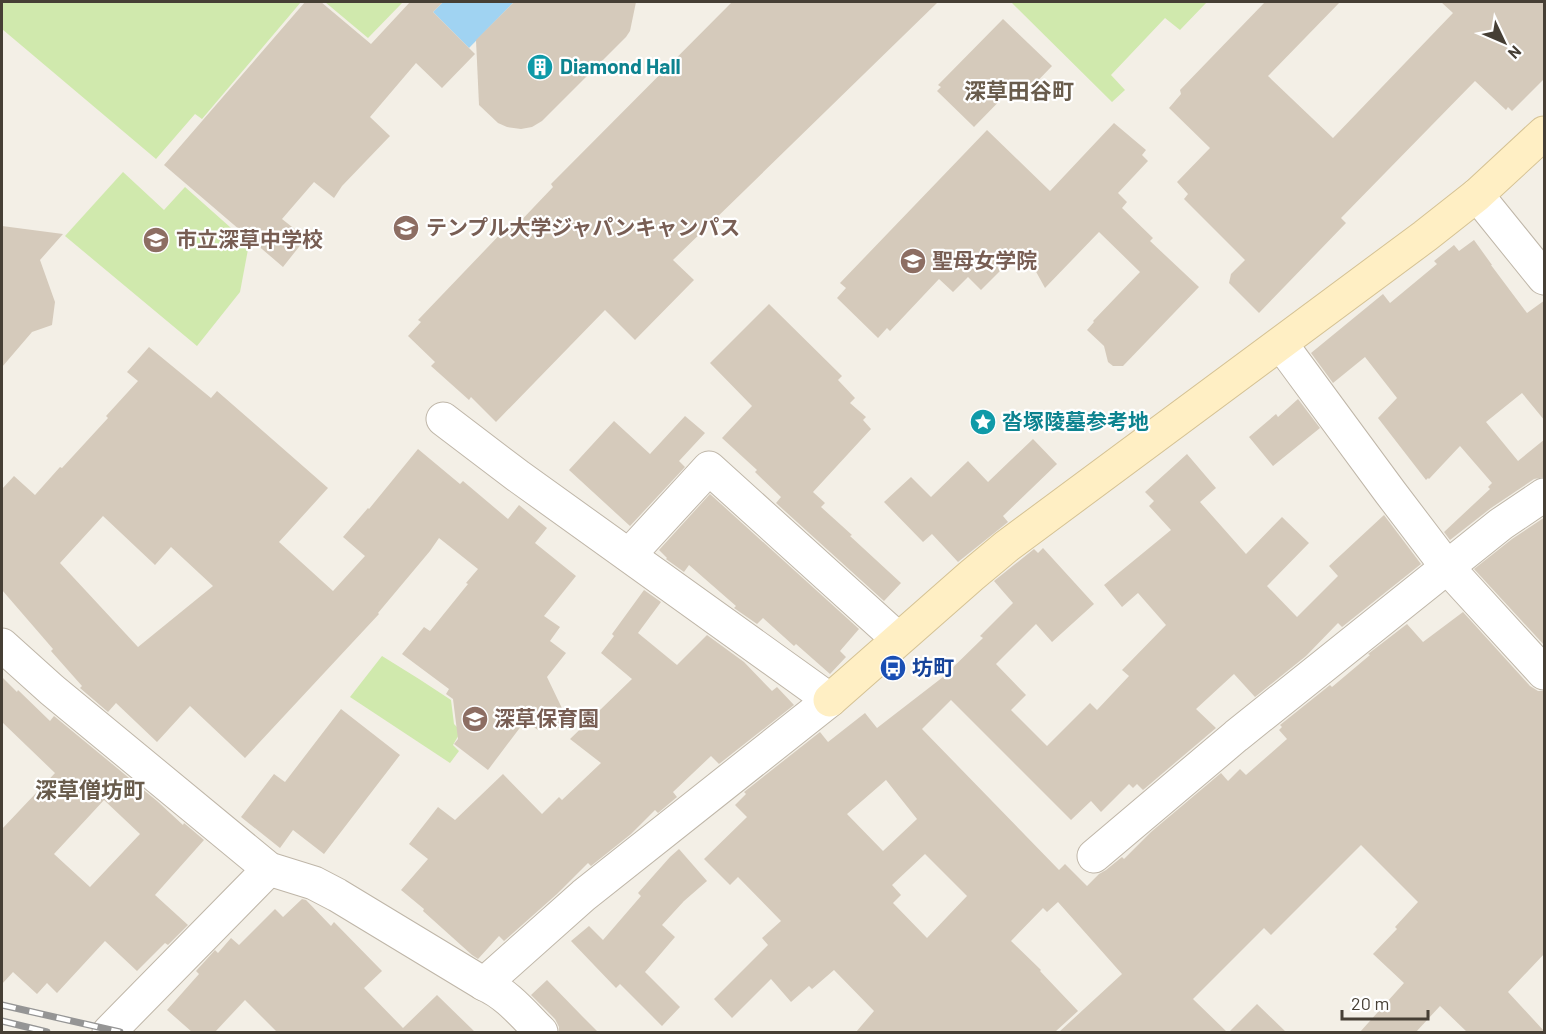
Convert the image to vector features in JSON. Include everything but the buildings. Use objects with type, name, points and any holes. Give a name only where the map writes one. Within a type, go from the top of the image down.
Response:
[{"type":"street","points":[[484,984],[584,895],[830,699],[1007,546],[1478,195],[1545,133]]},
{"type":"street","points":[[1478,195],[1545,278]]},
{"type":"street","points":[[1281,344],[1448,567],[1545,673]]},
{"type":"street","points":[[443,419],[518,476],[830,699]]},
{"type":"street","points":[[629,555],[709,468],[898,639]]},
{"type":"street","points":[[1094,856],[1236,736],[1500,524],[1545,495]]},
{"type":"street","points":[[2,645],[52,690],[269,869],[314,882],[495,989],[541,1032]]},
{"type":"street","points":[[109,1032],[269,869]]},
{"type":"green space","points":[[2,2],[301,2],[202,119],[195,114],[156,159],[2,29]]},
{"type":"green space","points":[[325,2],[403,2],[368,38]]},
{"type":"green space","points":[[1011,2],[1207,2],[1180,30],[1165,18],[1111,75],[1125,90],[1112,102]]},
{"type":"green space","points":[[123,172],[164,210],[185,187],[249,244],[240,292],[197,346],[65,236]]},
{"type":"green space","points":[[382,656],[451,700],[454,724],[461,731],[453,745],[459,751],[450,763],[350,697]]},
{"type":"water","points":[[443,2],[514,2],[469,48],[433,12]]},
{"type":"railway","points":[[2,1005],[120,1032]]},
{"type":"railway","points":[[2,1021],[47,1032]]},
{"type":"place","name":"Diamond Hall","points":[[540,67]]},
{"type":"place","name":"テンプル大学ジャパンキャンパス","points":[[406,228]]},
{"type":"place","name":"市立深草中学校","points":[[156,240]]},
{"type":"place","name":"聖母女学院","points":[[913,261]]},
{"type":"place","name":"沓塚陵墓参考地","points":[[983,422]]},
{"type":"place","name":"坊町","points":[[893,668]]},
{"type":"place","name":"深草保育園","points":[[475,719]]},
{"type":"district","name":"深草田谷町","points":[[1019,91]]},
{"type":"district","name":"深草僧坊町","points":[[90,790]]}]
